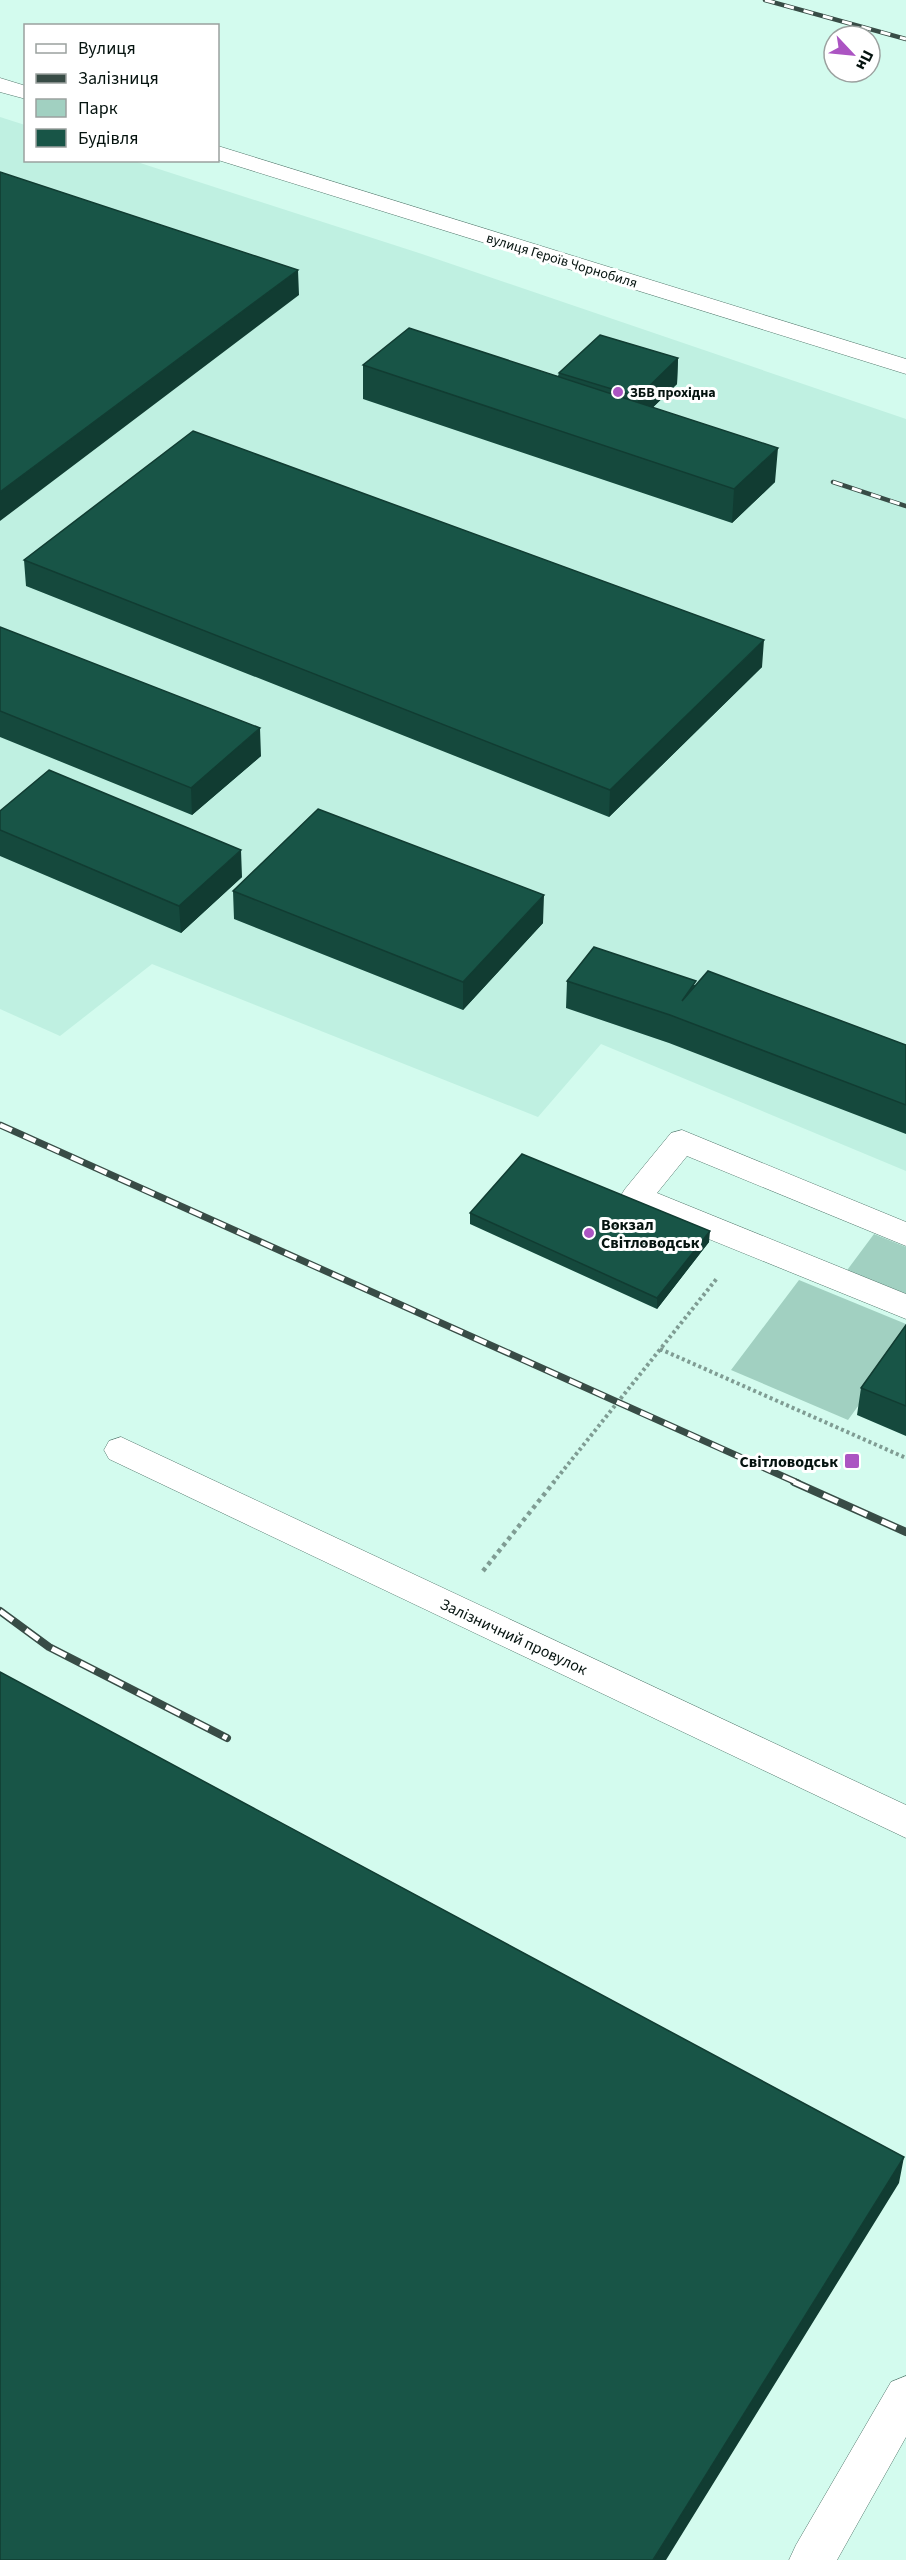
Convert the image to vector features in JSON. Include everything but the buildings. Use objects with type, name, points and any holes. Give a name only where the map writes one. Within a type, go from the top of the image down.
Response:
[{"type":"main road","points":[[0,85],[24,92]]},
{"type":"main road","name":"вулиця Героїв Чорнобиля","points":[[219,153],[906,367]]},
{"type":"main road","points":[[906,1235],[682,1141],[636,1197],[906,1307]]},
{"type":"main road","name":"Залізничний провулок","points":[[121,1450],[906,1822]]},
{"type":"main road","points":[[812,2560],[906,2396]]},
{"type":"path","points":[[452,1607],[517,1530],[745,1242]]},
{"type":"path","points":[[660,1349],[906,1458]]},
{"type":"shaded area","points":[[0,117],[24,125],[24,162],[137,162],[422,254],[906,419],[906,1171],[601,1044],[538,1117],[152,964],[60,1036],[0,1009]]},
{"type":"green space","points":[[874,1234],[906,1247],[906,1298],[845,1273]]},
{"type":"green space","points":[[799,1280],[906,1324],[906,1340],[848,1420],[731,1370]]},
{"type":"railway","points":[[765,0],[906,39]]},
{"type":"railway","points":[[833,482],[906,506]]},
{"type":"railway","points":[[0,1125],[798,1483]]},
{"type":"railway","points":[[794,1482],[906,1532]]},
{"type":"railway","points":[[0,1611],[49,1647],[227,1738]]},
{"type":"place","name":"ЗБВ прохідна","points":[[618,392]]},
{"type":"place","name":"Вокзал Світловодськ","points":[[589,1233]]},
{"type":"place","name":"Світловодськ","points":[[852,1461]]}]
